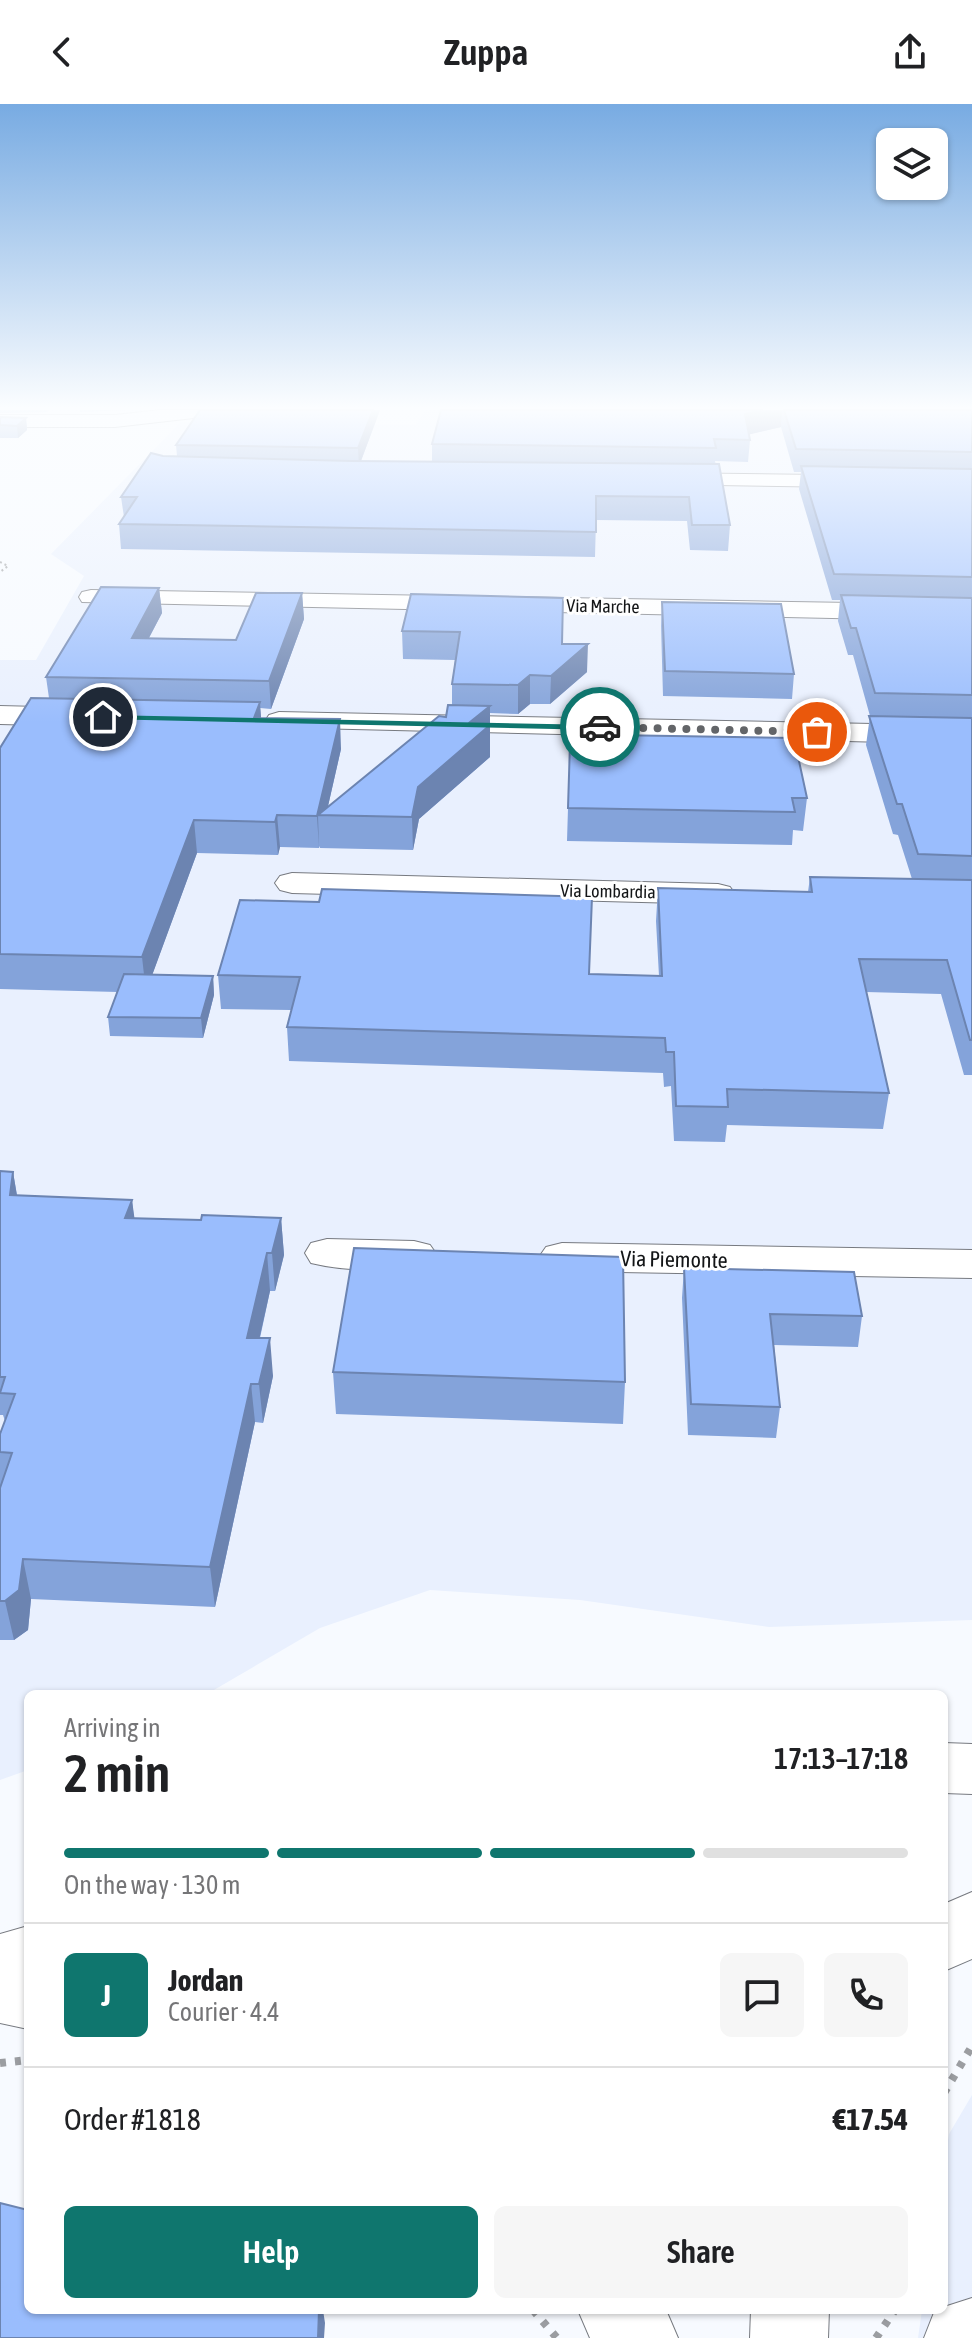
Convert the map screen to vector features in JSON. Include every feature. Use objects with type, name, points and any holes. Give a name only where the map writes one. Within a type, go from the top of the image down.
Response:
[{"type":"main road","name":"Via Marche","points":[[91,597],[972,613]]},
{"type":"main road","points":[[0,715],[104,717]]},
{"type":"main road","points":[[246,720],[972,735]]},
{"type":"main road","name":"Via Lombardia","points":[[292,883],[750,895]]},
{"type":"main road","points":[[327,1253],[453,1255]]},
{"type":"main road","name":"Via Piemonte","points":[[516,1257],[972,1264]]},
{"type":"main road","points":[[948,1768],[972,1769]]},
{"type":"main road","points":[[948,1938],[972,1921]]},
{"type":"main road","points":[[0,1964],[24,1957]]},
{"type":"main road","points":[[0,1992],[24,1997]]},
{"type":"main road","points":[[620,2314],[639,2338]]},
{"type":"main road","points":[[789,2338],[790,2314]]},
{"type":"main road","points":[[963,2338],[972,2337]]},
{"type":"path","points":[[0,562],[8,566],[0,572]]},
{"type":"path","points":[[948,2086],[972,2046]]},
{"type":"path","points":[[0,2063],[24,2060]]},
{"type":"path","points":[[536,2314],[557,2338]]},
{"type":"path","points":[[876,2338],[892,2314]]},
{"type":"shaded area","points":[[90,514],[972,514],[972,1620],[769,1627],[580,1600],[430,1590],[320,1628],[214,1690],[24,1690],[24,1771],[0,1780],[0,660],[36,660],[84,576],[51,554]]},
{"type":"shaded area","points":[[972,2095],[972,2338],[918,2338],[921,2314],[948,2314],[949,2134]]},
{"type":"building","points":[[125,514],[596,514],[596,532],[119,524]]},
{"type":"building","points":[[691,514],[728,514],[730,525],[692,525]]},
{"type":"building","points":[[816,514],[972,514],[972,577],[834,574]]},
{"type":"building","points":[[101,587],[159,588],[132,638],[236,640],[256,593],[302,593],[269,681],[46,677]]},
{"type":"building","points":[[411,594],[563,598],[562,644],[588,644],[551,676],[530,675],[518,685],[452,684],[460,632],[402,631]]},
{"type":"building","points":[[841,595],[972,598],[972,695],[875,693],[856,628],[851,628]]},
{"type":"building","points":[[662,602],[781,604],[794,674],[665,671]]},
{"type":"building","points":[[31,698],[260,702],[254,718],[340,719],[317,816],[277,815],[275,822],[194,820],[142,957],[0,954],[0,748]]},
{"type":"building","points":[[448,705],[490,706],[470,722],[490,725],[418,787],[412,817],[318,815],[439,716],[446,717]]},
{"type":"building","points":[[869,716],[972,718],[972,856],[918,854],[902,804],[897,804]]},
{"type":"building","points":[[612,735],[794,738],[807,798],[792,798],[795,812],[568,808],[570,743],[612,743]]},
{"type":"building","points":[[810,877],[972,880],[972,1040],[947,960],[859,959],[889,1093],[727,1089],[728,1107],[676,1106],[674,1052],[666,1052],[665,1038],[287,1027],[300,977],[218,975],[240,900],[319,902],[322,889],[592,897],[589,974],[662,976],[658,888],[812,892]]},
{"type":"building","points":[[124,974],[213,976],[201,1018],[108,1017]]},
{"type":"building","points":[[0,1171],[13,1172],[10,1195],[132,1200],[125,1218],[201,1220],[202,1215],[281,1218],[272,1253],[267,1253],[247,1338],[270,1338],[259,1384],[251,1384],[210,1567],[23,1559],[19,1590],[5,1601],[0,1601],[0,1488],[12,1453],[0,1452],[0,1434],[15,1394],[0,1393],[5,1377],[0,1377]]},
{"type":"building","points":[[354,1248],[623,1257],[625,1382],[333,1372]]},
{"type":"building","points":[[684,1268],[854,1272],[862,1316],[770,1314],[780,1407],[691,1404]]},
{"type":"building","points":[[0,2203],[24,2209],[24,2314],[319,2314],[318,2338],[0,2338]]},
{"type":"way so far","points":[[600,727],[817,732]]},
{"type":"route","points":[[103,717],[600,727]]}]
